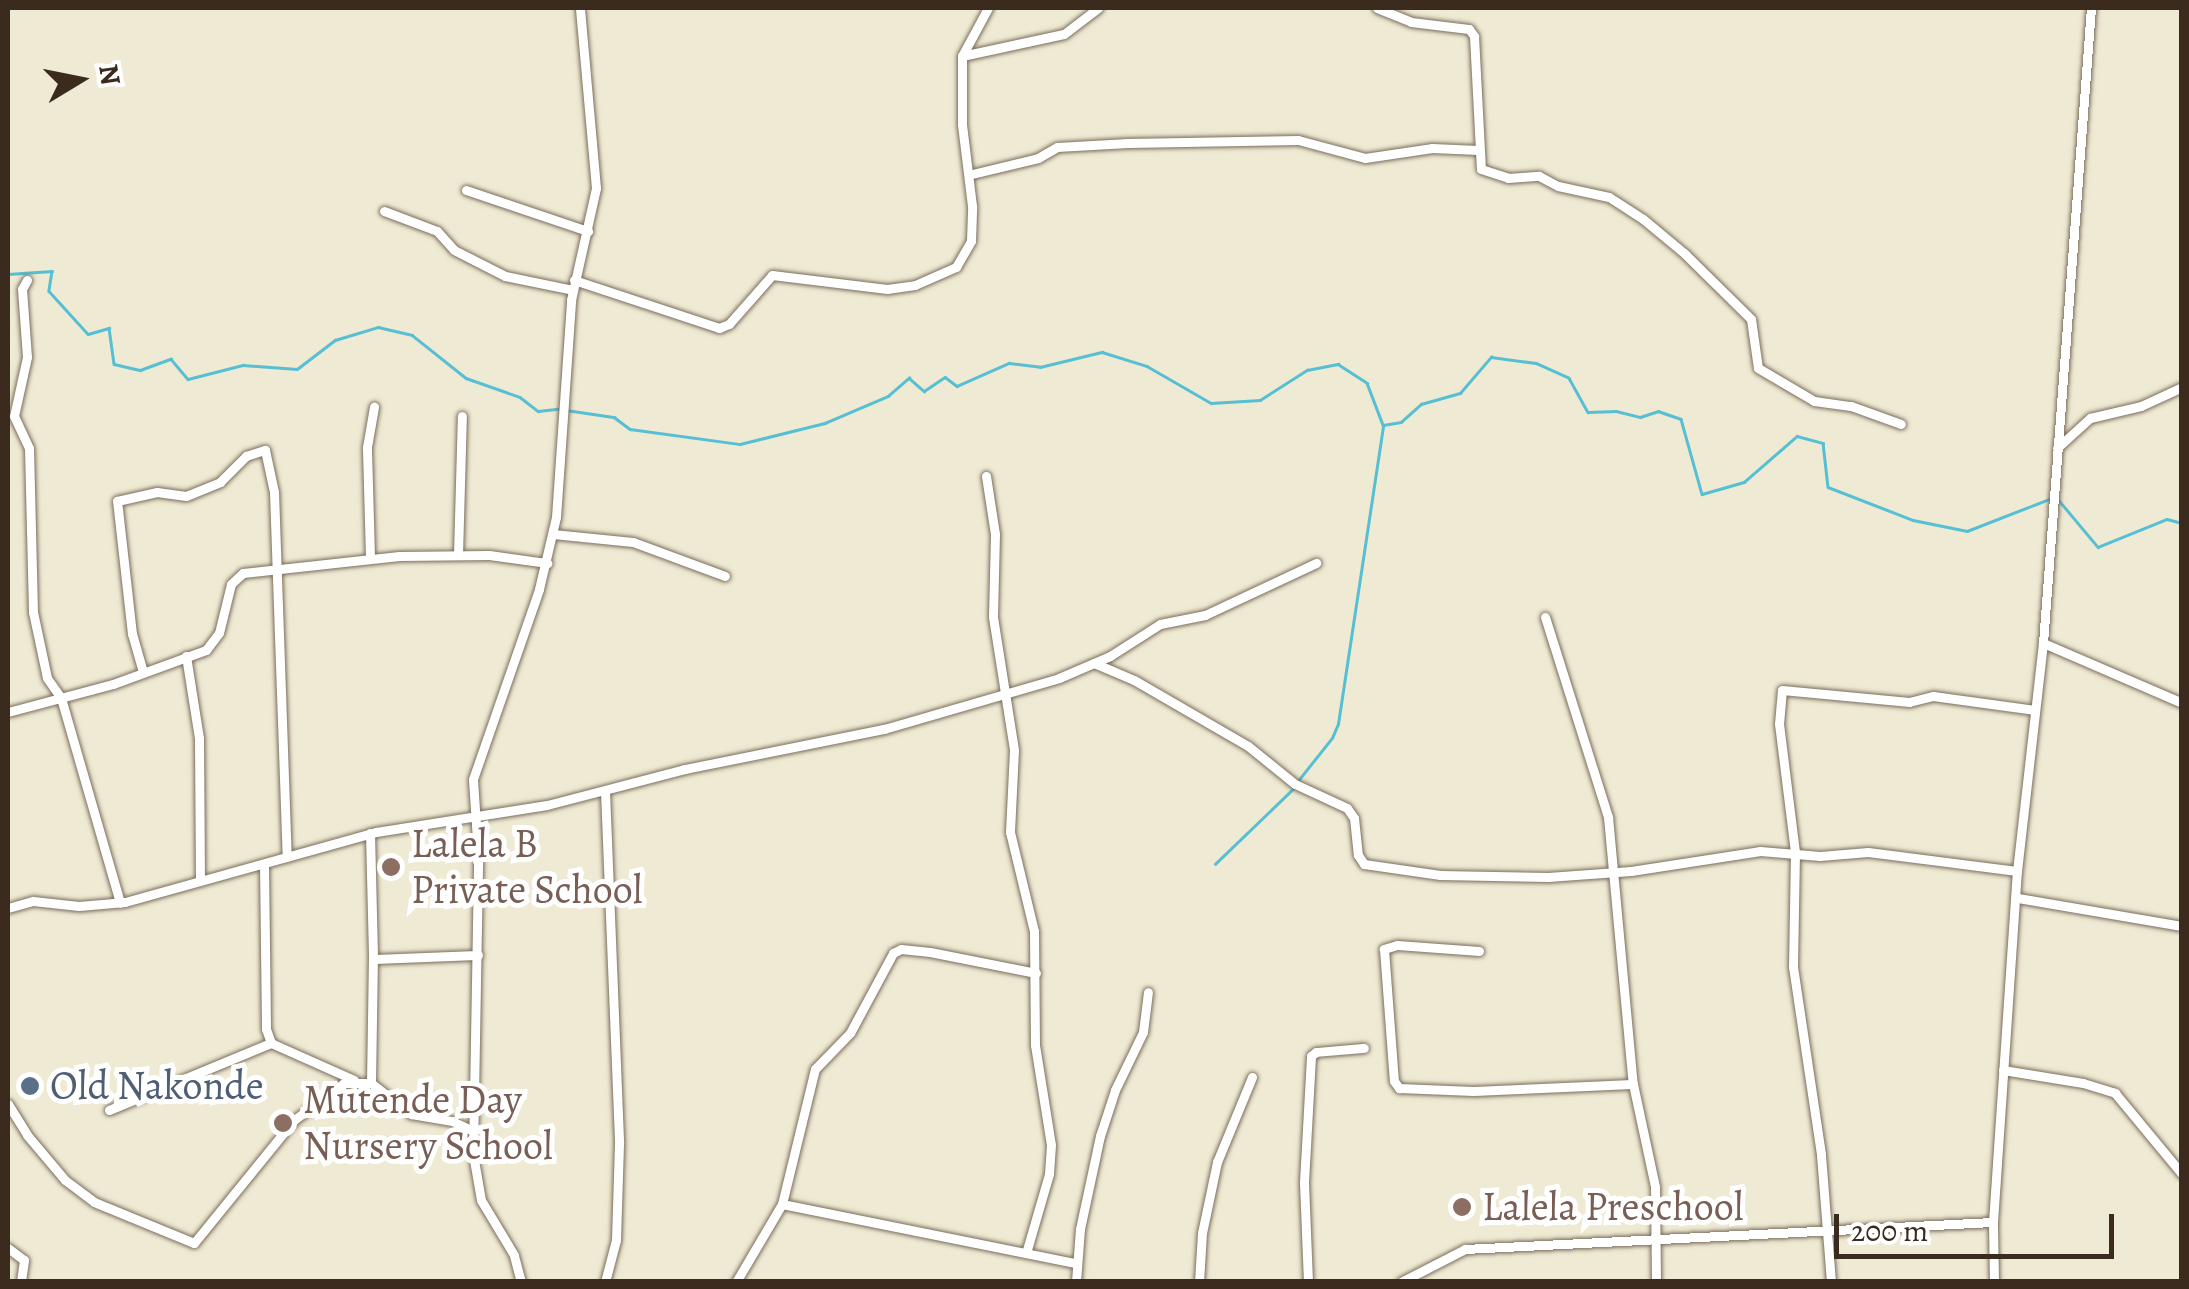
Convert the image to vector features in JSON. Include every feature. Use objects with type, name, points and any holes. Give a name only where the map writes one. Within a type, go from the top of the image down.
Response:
[{"type":"street","points":[[522,1282],[514,1255],[476,1183],[473,1131],[478,819],[473,780],[553,534],[566,416],[574,285],[588,230],[596,167],[580,8]]},
{"type":"street","points":[[384,212],[437,231],[454,250],[505,276],[574,285],[720,328],[730,324],[772,275],[906,288],[956,267],[971,241],[972,174],[962,124],[962,56],[988,8]]},
{"type":"street","points":[[962,56],[1064,34],[1098,8]]},
{"type":"street","points":[[1377,8],[1410,22],[1469,29],[1474,36],[1480,168],[1491,176],[1538,176],[1558,186],[1608,197],[1643,218],[1751,318],[1758,368],[1814,401],[1850,406],[1901,424]]},
{"type":"street","points":[[1994,1282],[1993,1222],[2017,871],[2044,643],[2050,516],[2091,8]]},
{"type":"street","points":[[972,174],[1038,158],[1057,147],[1128,143],[1298,140],[1365,158],[1432,148],[1478,150]]},
{"type":"street","points":[[466,190],[588,230]]},
{"type":"street","points":[[27,280],[22,288],[27,357],[14,416],[29,448],[34,612],[47,678],[61,698],[120,903]]},
{"type":"street","points":[[2057,448],[2090,418],[2141,406],[2182,388]]},
{"type":"street","points":[[370,558],[367,447],[374,407]]},
{"type":"street","points":[[458,555],[462,416]]},
{"type":"street","points":[[143,672],[132,634],[117,502],[156,492],[186,496],[220,482],[246,456],[265,450],[274,492],[287,857]]},
{"type":"street","points":[[986,476],[994,534],[993,617],[1014,750],[1010,832],[1034,931],[1034,1045],[1051,1159],[1026,1253]]},
{"type":"street","points":[[553,534],[633,542],[725,576]]},
{"type":"street","points":[[8,712],[143,672],[214,644],[236,578],[275,568],[370,558],[458,555],[546,563]]},
{"type":"street","points":[[8,908],[33,901],[79,906],[120,903],[370,833],[478,819],[685,769],[816,746],[1003,695],[1094,663],[1160,624],[1205,616],[1316,563]]},
{"type":"street","points":[[1546,617],[1608,817],[1632,1084],[1656,1188],[1656,1282]]},
{"type":"street","points":[[2044,643],[2182,703]]},
{"type":"street","points":[[186,656],[199,738],[200,881]]},
{"type":"street","points":[[1094,663],[1134,680],[1248,746],[1295,784],[1346,808],[1354,818],[1358,855],[1364,864],[1499,878],[1613,873],[1728,854],[1883,852],[2017,871]]},
{"type":"street","points":[[1831,1282],[1821,1154],[1796,1000],[1795,852],[1779,724],[1782,690],[1909,702],[1934,696],[2035,710]]},
{"type":"street","points":[[606,791],[619,1144],[616,1240],[606,1282]]},
{"type":"street","points":[[370,833],[371,1083]]},
{"type":"street","points":[[264,864],[266,1028],[271,1043]]},
{"type":"street","points":[[2018,898],[2182,926]]},
{"type":"street","points":[[1479,952],[1397,944],[1384,948],[1394,1081],[1399,1088],[1473,1091],[1632,1084]]},
{"type":"street","points":[[736,1282],[782,1204],[815,1069],[850,1033],[892,953],[901,949],[930,952],[1036,973]]},
{"type":"street","points":[[373,959],[478,955]]},
{"type":"street","points":[[1076,1282],[1074,1263],[1100,1136],[1115,1090],[1143,1032],[1148,992]]},
{"type":"street","points":[[109,1110],[271,1043],[354,1080],[371,1083],[411,1114],[452,1121],[473,1131]]},
{"type":"street","points":[[1308,1282],[1304,1182],[1311,1056],[1316,1052],[1364,1048]]},
{"type":"street","points":[[2003,1070],[2083,1083],[2114,1093],[2182,1174]]},
{"type":"street","points":[[1199,1282],[1202,1233],[1217,1162],[1252,1078]]},
{"type":"street","points":[[8,1104],[40,1152],[80,1191],[144,1224],[194,1243],[294,1120],[332,1090],[354,1080]]},
{"type":"street","points":[[782,1204],[1074,1263]]},
{"type":"street","points":[[1405,1280],[1465,1249],[1993,1222]]},
{"type":"street","points":[[8,1248],[24,1260],[22,1282]]},
{"type":"waterway","points":[[8,274],[52,271],[49,291],[88,334],[109,328],[114,364],[140,370],[171,359],[188,379],[243,365],[297,369],[335,340],[378,327],[412,335],[466,378],[520,397],[538,411],[558,409]]},
{"type":"waterway","points":[[566,410],[614,417],[630,429],[740,444],[825,423],[888,396],[909,378],[924,391],[945,377],[957,386],[1009,363],[1040,367],[1102,352],[1147,366],[1211,403],[1260,400],[1307,370],[1338,364],[1367,383],[1383,425],[1401,422],[1421,404],[1460,393],[1491,357],[1536,363],[1569,378],[1588,412],[1616,411],[1640,417],[1658,411],[1681,419],[1702,494],[1744,482],[1797,436],[1823,443],[1828,487],[1913,520],[1967,531],[2049,499]]},
{"type":"waterway","points":[[1297,782],[1332,738],[1338,724],[1383,425]]},
{"type":"waterway","points":[[2057,498],[2098,547],[2167,519],[2182,523]]},
{"type":"waterway","points":[[1215,864],[1293,789]]},
{"type":"place","name":"Lalela B Private School","points":[[391,867]]},
{"type":"place","name":"Old Nakonde","points":[[30,1086]]},
{"type":"place","name":"Mutende Day Nursery School","points":[[283,1123]]},
{"type":"place","name":"Lalela Preschool","points":[[1462,1207]]}]
